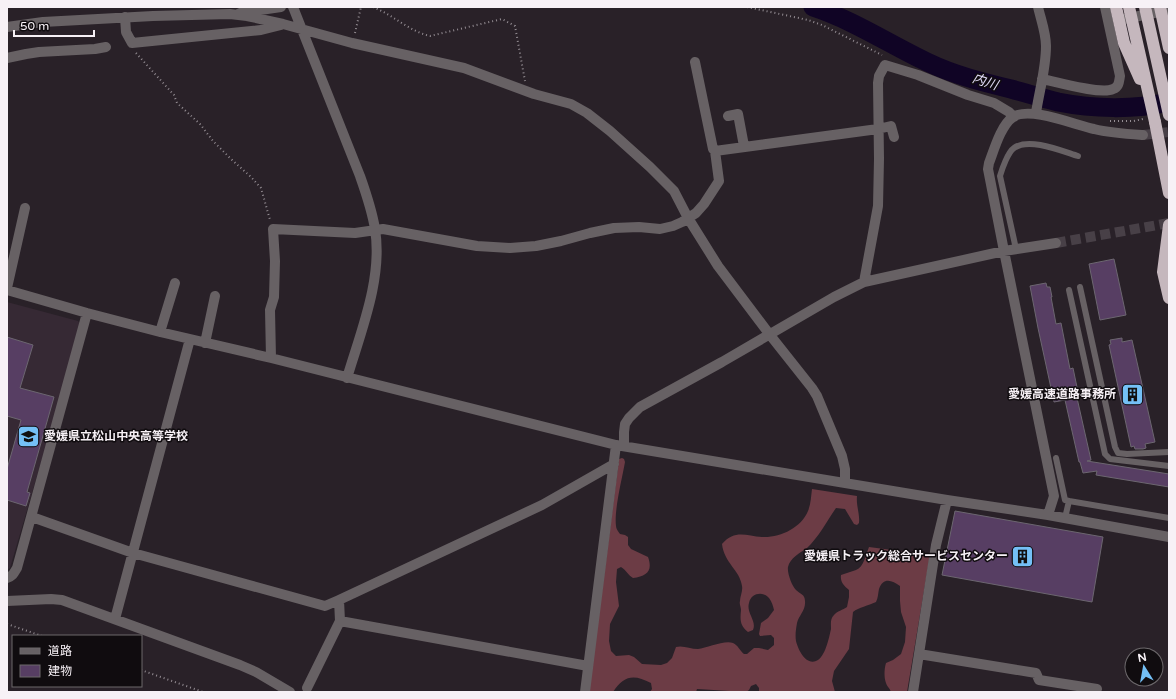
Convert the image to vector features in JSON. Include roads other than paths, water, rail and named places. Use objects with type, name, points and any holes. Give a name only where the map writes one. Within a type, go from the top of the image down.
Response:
[{"type":"highway","points":[[1116,7],[1124,43],[1151,115]]},
{"type":"highway","points":[[1129,7],[1169,193]]},
{"type":"highway","points":[[1145,7],[1169,115]]},
{"type":"highway","points":[[1160,7],[1169,48]]},
{"type":"highway","points":[[1169,226],[1163,272],[1169,298]]},
{"type":"street","points":[[7,27],[43,22],[125,17],[230,14],[281,7]]},
{"type":"street","points":[[293,7],[367,194],[375,230],[377,254],[373,284],[369,305],[347,378]]},
{"type":"street","points":[[1036,111],[1046,56],[1046,45],[1038,7]]},
{"type":"street","points":[[1041,82],[1092,90],[1107,91],[1114,89],[1119,83],[1120,76],[1105,7]]},
{"type":"street","points":[[1108,23],[1169,10]]},
{"type":"street","points":[[230,14],[283,24],[352,43],[464,68],[527,92],[571,104],[587,113],[610,131],[674,191],[688,218],[718,266],[812,388],[817,396],[842,456],[845,470],[845,483]]},
{"type":"street","points":[[125,17],[126,32],[132,43],[261,30],[283,24]]},
{"type":"street","points":[[7,58],[26,54],[106,47]]},
{"type":"street","points":[[271,358],[270,310],[274,297],[275,261],[273,229],[355,233],[375,230],[391,230],[477,246],[510,248],[536,246],[614,228],[639,227],[660,229],[673,226],[696,213],[704,204],[719,181],[715,150],[713,149],[695,62]]},
{"type":"street","points":[[864,282],[878,206],[878,83],[879,76],[885,65],[918,75],[968,95],[994,103],[1009,112],[1014,117]]},
{"type":"street","points":[[1048,515],[1054,496],[1004,251],[988,169],[989,163],[1005,126],[1019,114],[1036,111],[1095,129],[1143,135]]},
{"type":"street","points":[[728,116],[738,114],[744,146]]},
{"type":"street","points":[[715,150],[892,126],[894,137]]},
{"type":"street","points":[[25,208],[7,289],[87,313],[620,446],[1169,536]]},
{"type":"street","points":[[585,692],[614,464],[625,424],[640,407],[864,282],[1004,251],[1056,243]]},
{"type":"street","points":[[160,332],[175,283]]},
{"type":"street","points":[[205,343],[215,296]]},
{"type":"street","points":[[7,578],[12,577],[17,568],[87,313]]},
{"type":"street","points":[[115,619],[190,339]]},
{"type":"street","points":[[32,517],[133,553],[325,606],[542,505],[614,464]]},
{"type":"street","points":[[913,692],[936,545],[947,500]]},
{"type":"street","points":[[7,601],[51,598],[62,600],[240,665],[256,672],[290,692]]},
{"type":"street","points":[[306,688],[340,621],[339,600]]},
{"type":"street","points":[[340,621],[588,666]]},
{"type":"street","points":[[919,654],[1036,673],[1039,680],[1097,689]]},
{"type":"lane","points":[[1016,249],[1000,176],[1002,166],[1013,148],[1023,144],[1035,144],[1078,156]]},
{"type":"lane","points":[[1080,287],[1115,447],[1118,453],[1169,452]]},
{"type":"lane","points":[[1069,290],[1105,454],[1110,459],[1169,466]]},
{"type":"lane","points":[[1056,458],[1065,500],[1069,502],[1169,518]]},
{"type":"lane","points":[[1065,518],[1069,502]]},
{"type":"waterway","name":"内川","points":[[813,7],[828,12],[947,71],[979,81],[1058,102],[1085,106],[1114,108],[1156,105],[1169,102]]},
{"type":"tunnel","points":[[1143,135],[1169,132]]},
{"type":"tunnel","points":[[1056,243],[1169,223]]},
{"type":"place","name":"愛媛高速道路事務所","points":[[1132,394]]},
{"type":"place","name":"愛媛県立松山中央高等学校","points":[[28,436]]},
{"type":"place","name":"愛媛県トラック総合サービスセンター","points":[[1023,556]]}]
